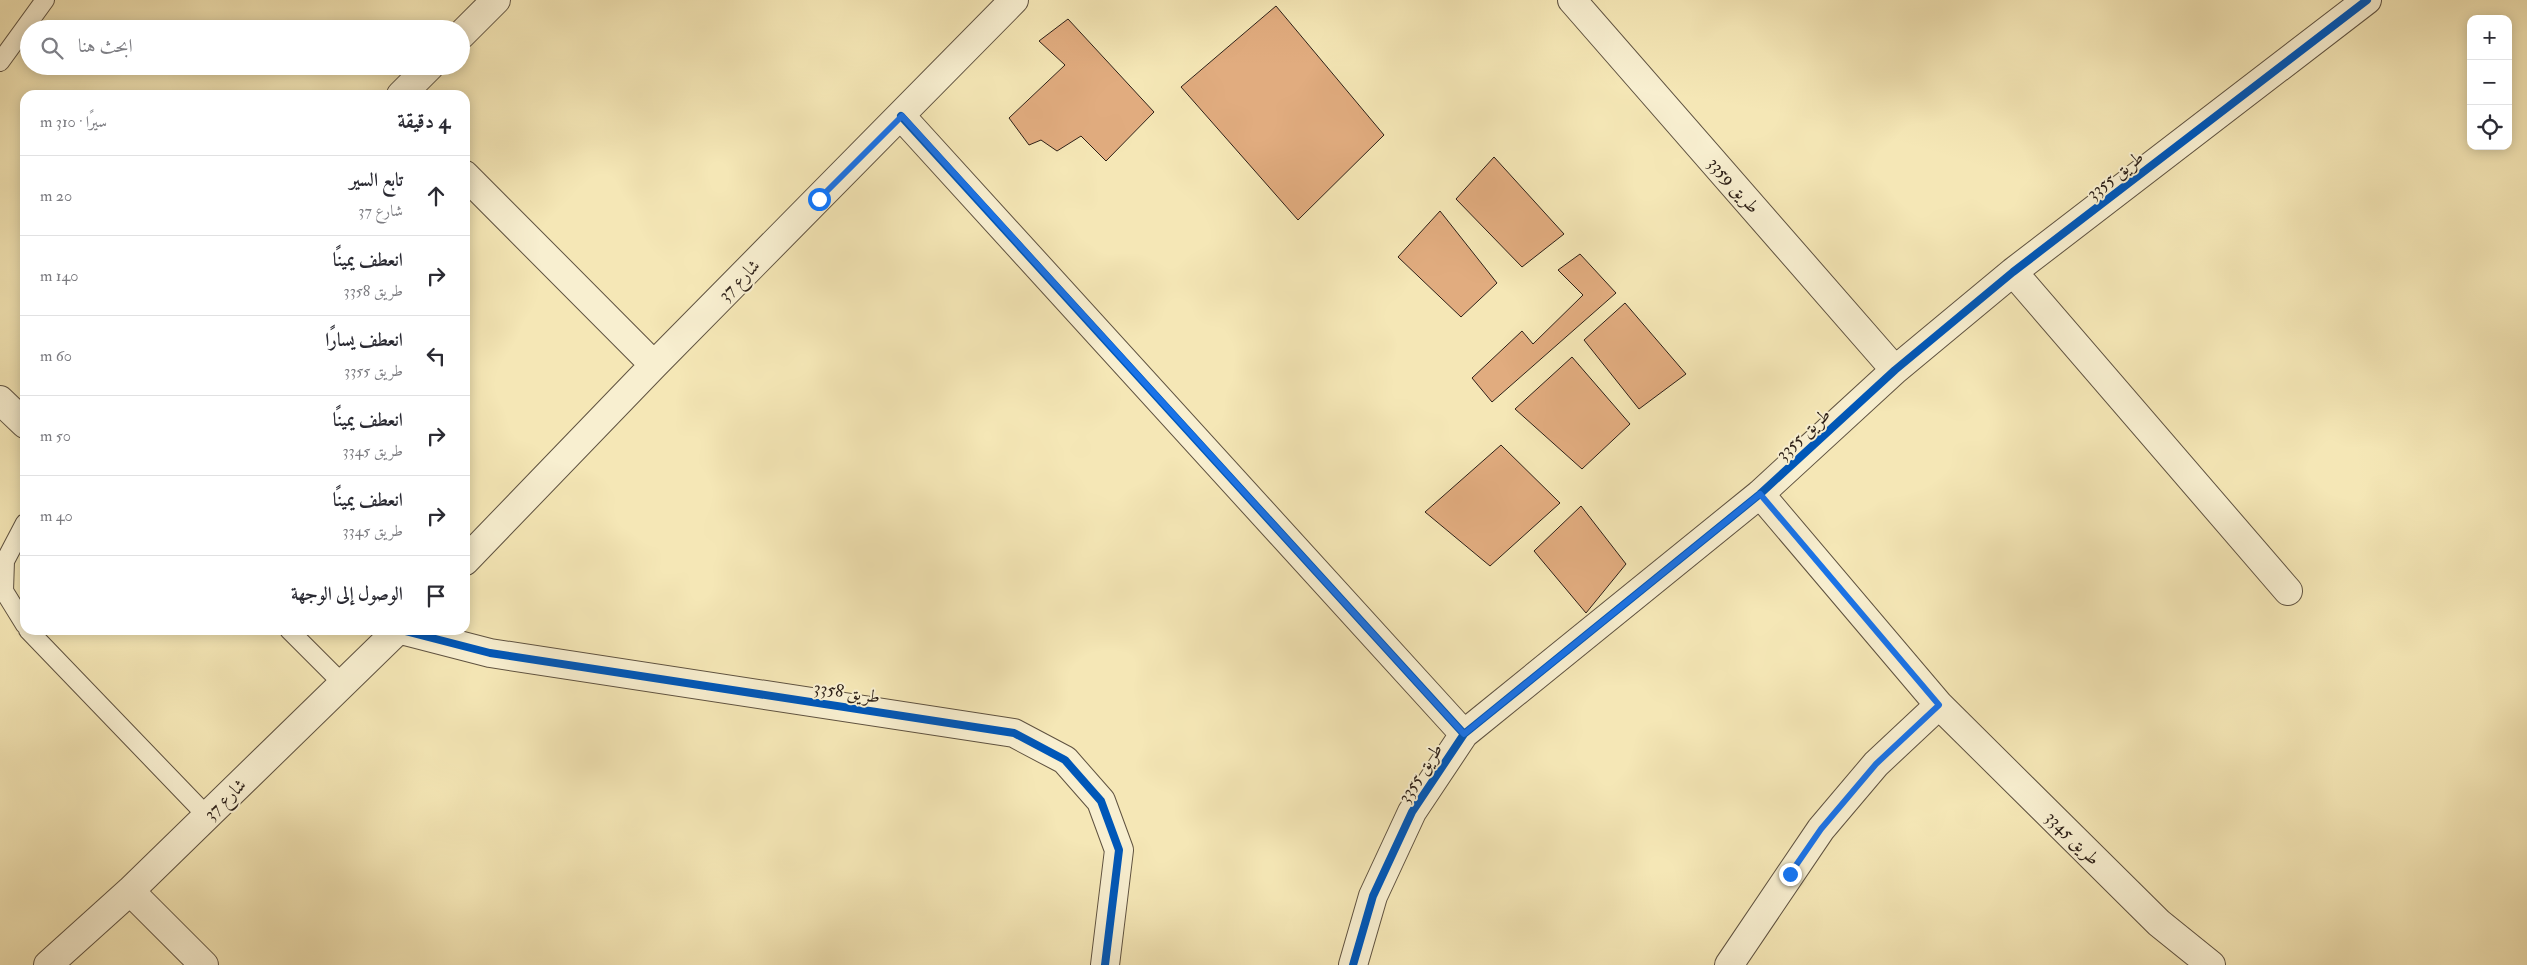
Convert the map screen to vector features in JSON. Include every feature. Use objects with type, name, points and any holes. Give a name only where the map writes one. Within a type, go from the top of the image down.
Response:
[{"type":"street","points":[[470,26],[496,0]]},
{"type":"street","name":"شارع 37","points":[[470,556],[654,365],[902,116],[1014,0]]},
{"type":"street","name":"طريق 3355","points":[[1353,965],[1373,896],[1412,812],[1464,734],[1760,494],[1895,370],[2013,272],[2367,0]]},
{"type":"street","name":"طريق 3359","points":[[1584,4],[1895,370]]},
{"type":"street","points":[[406,90],[421,75]]},
{"type":"street","points":[[902,116],[1464,734]]},
{"type":"street","points":[[470,180],[654,365]]},
{"type":"street","points":[[2013,272],[2288,591]]},
{"type":"street","points":[[0,400],[20,419]]},
{"type":"street","name":"طريق 3345","points":[[1760,494],[1939,705],[2159,923],[2211,965]]},
{"type":"street","name":"شارع 37","points":[[48,965],[130,891],[394,635]]},
{"type":"street","name":"طريق 3358","points":[[419,635],[490,653],[1014,733],[1065,760],[1101,801],[1119,850],[1105,965]]},
{"type":"street","points":[[1729,965],[1821,829],[1876,764],[1939,705]]},
{"type":"street","points":[[130,891],[204,965]]},
{"type":"lane","points":[[30,20],[45,0]]},
{"type":"lane","points":[[0,62],[20,34]]},
{"type":"lane","points":[[20,532],[4,561],[4,592],[20,617]]},
{"type":"lane","points":[[33,635],[207,816]]},
{"type":"lane","points":[[294,635],[343,684]]},
{"type":"building","points":[[1276,6],[1384,135],[1298,220],[1181,87]]},
{"type":"building","points":[[1068,19],[1154,112],[1106,161],[1081,136],[1057,151],[1041,140],[1029,145],[1009,118],[1065,65],[1039,41]]},
{"type":"building","points":[[1494,157],[1564,234],[1522,267],[1456,199]]},
{"type":"building","points":[[1440,211],[1497,283],[1461,317],[1398,257]]},
{"type":"building","points":[[1580,254],[1616,293],[1492,402],[1472,378],[1522,331],[1533,344],[1583,295],[1558,270]]},
{"type":"building","points":[[1625,303],[1686,374],[1639,409],[1584,340]]},
{"type":"building","points":[[1572,357],[1630,424],[1582,469],[1515,409]]},
{"type":"building","points":[[1501,445],[1560,503],[1490,566],[1425,512]]},
{"type":"building","points":[[1581,506],[1626,564],[1586,613],[1534,551]]},
{"type":"cycle path","points":[[1353,965],[1373,896],[1412,812],[1464,734],[1760,494],[1895,370],[2013,272],[2367,0]]},
{"type":"cycle path","points":[[901,116],[1464,734]]},
{"type":"cycle path","points":[[420,635],[490,653],[1014,733],[1065,760],[1101,801],[1119,850],[1105,965]]},
{"type":"route","points":[[819,199],[902,116],[1464,734],[1760,494],[1939,705],[1876,764],[1821,829],[1790,874]]}]
